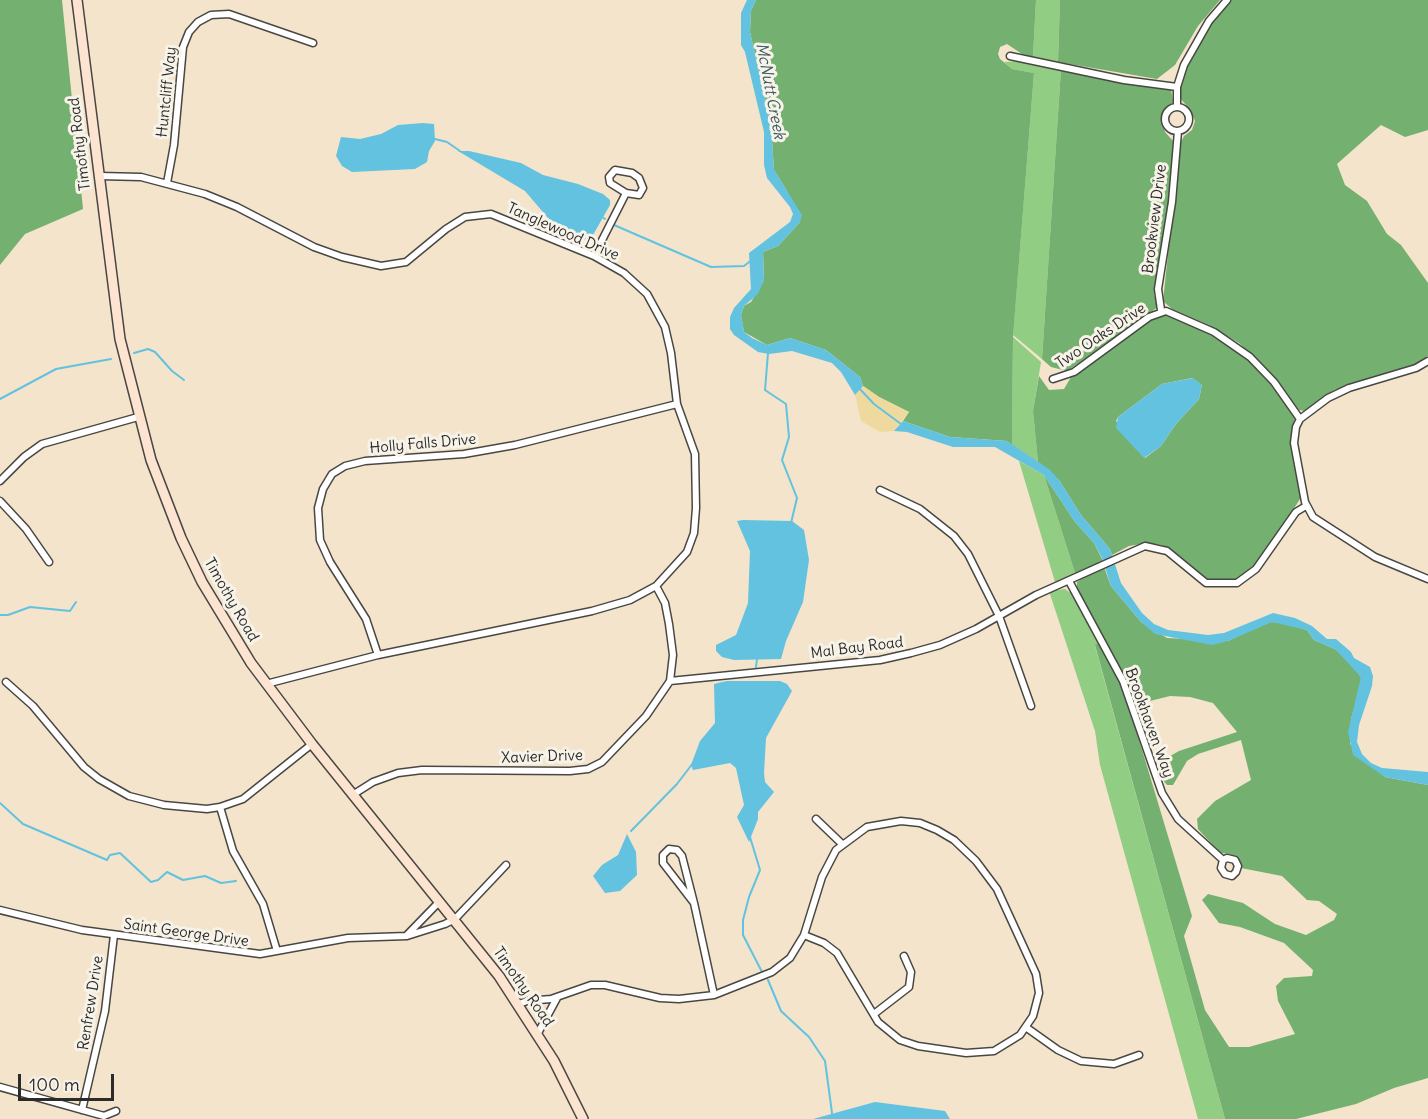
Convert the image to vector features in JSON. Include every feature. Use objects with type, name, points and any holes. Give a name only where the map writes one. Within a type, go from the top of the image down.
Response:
[{"type":"main road","name":"Timothy Road","points":[[77,0],[120,339],[138,417],[165,501],[193,565],[265,684],[455,918],[519,1004],[538,1033],[583,1119]]},
{"type":"street","name":"Brookview Drive","points":[[1177,107],[1177,87],[1184,65],[1209,21],[1227,0]]},
{"type":"street","name":"Huntcliff Way","points":[[167,183],[174,145],[183,47],[189,32],[198,22],[211,15],[229,14],[314,43]]},
{"type":"street","points":[[1010,56],[1124,80],[1177,87]]},
{"type":"street","name":"Brookview Drive","points":[[1177,107],[1186,111],[1189,120],[1187,127],[1178,131],[1170,129],[1165,120],[1168,112],[1177,107]]},
{"type":"street","name":"Brookview Drive","points":[[1161,310],[1158,289],[1172,201],[1178,131]]},
{"type":"street","points":[[615,170],[632,174],[642,182],[643,188],[639,195],[626,193],[610,183],[609,177],[615,170]]},
{"type":"street","name":"Tanglewood Drive","points":[[99,176],[130,176],[167,183],[223,200],[330,253],[374,265],[388,266],[406,262],[454,222],[484,213],[510,221],[594,256],[633,279],[653,305],[668,339],[677,404],[695,454],[695,522],[687,552],[656,586],[630,600],[592,611],[378,655],[265,684]]},
{"type":"street","points":[[594,256],[626,193]]},
{"type":"street","name":"Two Oaks Drive","points":[[1053,379],[1074,372],[1161,310],[1194,321],[1250,357],[1274,382],[1300,418]]},
{"type":"street","points":[[1428,361],[1416,368],[1349,388],[1321,402],[1300,418],[1294,443],[1306,506],[1313,517],[1357,547],[1428,579]]},
{"type":"street","name":"Holly Falls Drive","points":[[378,655],[366,619],[330,562],[320,540],[318,508],[323,489],[332,474],[345,466],[366,461],[464,454],[515,445],[677,404]]},
{"type":"street","points":[[0,481],[24,457],[42,444],[138,417]]},
{"type":"street","points":[[880,490],[920,508],[954,536],[968,554],[999,616],[1031,706]]},
{"type":"street","points":[[0,501],[26,529],[49,562]]},
{"type":"street","name":"Mal Bay Road","points":[[670,681],[891,658],[940,645],[1145,546],[1153,546],[1173,555],[1206,583],[1237,583],[1256,569],[1296,512],[1306,506]]},
{"type":"street","name":"Brookhaven Way","points":[[1069,581],[1123,681],[1162,793],[1178,819],[1223,860]]},
{"type":"street","name":"Xavier Drive","points":[[354,794],[386,777],[410,771],[570,771],[595,766],[612,754],[634,731],[670,681],[674,656],[665,603],[656,586]]},
{"type":"street","points":[[6,682],[33,706],[84,767],[114,789],[129,796],[164,805],[194,809],[220,807],[254,792],[312,744]]},
{"type":"street","points":[[220,807],[233,851],[263,904],[277,951]]},
{"type":"street","points":[[816,819],[842,844]]},
{"type":"street","points":[[519,1004],[557,998],[591,985],[605,985],[654,997],[679,999],[714,995],[772,972],[790,958],[804,935],[825,867],[842,844],[875,825],[911,822],[945,834],[976,861],[997,889],[1036,974],[1040,993],[1038,1005],[1027,1028],[1012,1042],[994,1051],[966,1053],[909,1044],[884,1028],[837,953],[824,943],[804,935]]},
{"type":"street","points":[[694,903],[663,863],[663,855],[669,849],[677,850],[682,856],[694,903],[714,995]]},
{"type":"street","points":[[455,918],[506,865]]},
{"type":"street","points":[[407,936],[440,901]]},
{"type":"street","name":"Saint George Drive","points":[[0,910],[41,922],[114,935],[242,953],[277,951],[348,938],[407,936],[445,924],[455,918]]},
{"type":"street","name":"Renfrew Drive","points":[[82,1110],[105,1011],[114,935]]},
{"type":"street","points":[[874,1014],[901,996],[909,987],[911,972],[904,956]]},
{"type":"street","points":[[538,1033],[557,998]]},
{"type":"street","points":[[1027,1028],[1058,1050],[1081,1061],[1114,1064],[1139,1055]]},
{"type":"street","points":[[0,1087],[104,1116],[116,1112]]},
{"type":"green space","points":[[0,0],[62,0],[83,209],[25,234],[0,265]]},
{"type":"green space","points":[[756,0],[1036,0],[1033,57],[1022,54],[1007,44],[1000,47],[998,54],[1000,59],[1012,69],[1034,73],[1013,337],[1012,445],[1007,441],[950,437],[903,421],[909,412],[863,386],[860,377],[826,350],[790,338],[767,345],[744,332],[741,315],[744,306],[751,302],[764,280],[763,252],[778,246],[800,222],[787,191],[774,170],[771,125],[750,32],[751,11]]},
{"type":"green space","points":[[1036,0],[1060,0],[1058,62],[1033,57]]},
{"type":"green space","points":[[1060,0],[1220,0],[1198,26],[1175,65],[1157,79],[1058,62]]},
{"type":"green space","points":[[1228,0],[1428,0],[1428,130],[1405,137],[1381,125],[1337,164],[1345,185],[1367,201],[1387,234],[1401,245],[1428,283],[1428,356],[1409,368],[1334,390],[1304,411],[1299,410],[1266,368],[1239,343],[1209,325],[1172,309],[1163,301],[1180,144],[1184,136],[1192,130],[1195,121],[1191,111],[1180,98],[1181,79],[1197,45]]},
{"type":"green space","points":[[1021,61],[1061,69],[1042,359],[1013,335],[1034,73],[1012,69],[1004,62]]},
{"type":"green space","points":[[1061,69],[1171,89],[1173,102],[1164,111],[1162,120],[1165,132],[1173,141],[1170,197],[1154,294],[1158,307],[1067,371],[1051,367],[1042,359]]},
{"type":"green space","points":[[1170,313],[1208,333],[1254,364],[1271,383],[1295,418],[1290,441],[1300,482],[1300,499],[1258,565],[1236,581],[1214,582],[1204,578],[1177,554],[1162,545],[1147,543],[1129,546],[1112,555],[1110,549],[1081,515],[1059,480],[1038,462],[1033,411],[1039,376],[1049,390],[1064,389],[1071,377],[1153,317]],"holes":[[[1192,378],[1202,385],[1199,399],[1176,424],[1161,446],[1145,458],[1116,421],[1118,417],[1162,384]]]},
{"type":"green space","points":[[1013,337],[1041,362],[1033,411],[1038,462],[1012,445]]},
{"type":"green space","points":[[1019,461],[1044,475],[1075,573],[1055,582]]},
{"type":"green space","points":[[1044,475],[1075,522],[1094,543],[1103,561],[1075,573]]},
{"type":"green space","points":[[1104,567],[1111,586],[1141,622],[1167,638],[1228,641],[1264,624],[1281,623],[1307,630],[1314,640],[1335,649],[1345,657],[1361,677],[1360,690],[1351,719],[1350,744],[1385,777],[1428,785],[1428,1078],[1394,1088],[1356,1104],[1296,1119],[1225,1119],[1095,645],[1099,643],[1120,681],[1134,723],[1192,916],[1184,936],[1205,1010],[1229,1047],[1249,1047],[1295,1034],[1278,1001],[1276,986],[1284,978],[1312,976],[1313,970],[1284,943],[1240,927],[1219,923],[1202,900],[1208,894],[1243,903],[1275,924],[1306,935],[1334,920],[1337,914],[1319,901],[1307,900],[1282,876],[1241,868],[1239,860],[1230,854],[1220,853],[1198,829],[1197,819],[1215,801],[1251,780],[1241,740],[1198,754],[1187,761],[1173,785],[1167,785],[1159,775],[1158,769],[1163,760],[1179,751],[1237,732],[1213,703],[1190,697],[1170,696],[1134,705],[1077,590],[1077,582]]},
{"type":"green space","points":[[1065,589],[1072,594],[1099,643],[1095,646],[1225,1119],[1198,1119],[1100,765],[1095,731],[1049,591]]},
{"type":"sand","points":[[863,386],[909,412],[894,431],[880,432],[861,421],[855,395]]},
{"type":"water","points":[[747,0],[756,0],[751,11],[750,32],[771,125],[774,170],[802,215],[800,222],[778,246],[763,252],[764,280],[758,294],[744,306],[741,315],[744,332],[767,345],[790,338],[826,350],[860,377],[863,386],[855,395],[841,372],[832,363],[792,351],[769,354],[758,352],[734,335],[730,329],[730,317],[734,308],[751,289],[749,253],[790,222],[793,214],[767,178],[764,165],[764,132],[745,52],[741,45],[741,13]]},
{"type":"water","points":[[434,124],[435,141],[429,151],[427,162],[415,169],[352,172],[342,166],[336,156],[341,137],[360,139],[381,134],[398,125]]},
{"type":"water","points":[[458,151],[469,151],[521,163],[543,175],[578,184],[603,194],[610,200],[610,205],[593,235],[585,240],[577,238],[548,218],[525,191]]},
{"type":"water","points":[[1193,378],[1202,385],[1199,399],[1176,424],[1161,446],[1144,458],[1116,428],[1118,417],[1162,384]]},
{"type":"water","points":[[903,421],[950,437],[1007,441],[1049,469],[1059,480],[1081,515],[1110,549],[1121,583],[1142,613],[1154,624],[1168,630],[1208,635],[1224,633],[1273,613],[1295,618],[1312,626],[1327,639],[1336,639],[1351,652],[1354,658],[1370,667],[1373,676],[1359,725],[1357,742],[1362,754],[1371,763],[1382,768],[1428,772],[1428,785],[1385,777],[1353,755],[1348,732],[1361,677],[1335,649],[1314,640],[1307,630],[1272,622],[1228,641],[1212,645],[1155,634],[1141,622],[1111,586],[1102,558],[1094,543],[1075,522],[1044,475],[995,447],[953,447],[907,432],[894,431]]},
{"type":"water","points":[[737,521],[792,521],[804,530],[809,560],[803,602],[786,641],[781,659],[734,660],[722,657],[716,651],[716,645],[736,635],[748,603],[750,551]]},
{"type":"water","points":[[727,681],[780,681],[787,684],[792,691],[766,738],[765,782],[774,792],[758,812],[758,819],[749,842],[737,817],[744,805],[736,768],[730,763],[693,770],[691,765],[700,741],[715,723],[714,684]]},
{"type":"water","points":[[627,834],[636,852],[637,875],[620,891],[605,893],[593,876],[602,865],[618,855]]},
{"type":"water","points":[[875,1102],[945,1111],[950,1119],[813,1119]]},
{"type":"waterway","points":[[435,139],[447,142],[460,151]]},
{"type":"waterway","points":[[614,225],[711,267],[744,266],[753,259]]},
{"type":"waterway","points":[[134,353],[148,349],[155,352],[172,371],[184,380]]},
{"type":"waterway","points":[[768,353],[765,390],[786,404],[789,437],[782,460],[797,498],[791,523]]},
{"type":"waterway","points":[[0,399],[56,369],[111,359]]},
{"type":"waterway","name":"McNutt Creek","points":[[858,387],[874,404],[901,424]]},
{"type":"waterway","points":[[0,615],[8,615],[30,607],[70,611],[76,602]]},
{"type":"waterway","points":[[756,667],[757,659]]},
{"type":"waterway","points":[[631,831],[677,784],[693,763]]},
{"type":"waterway","points":[[0,803],[23,824],[107,860],[110,855],[120,853],[151,882],[158,880],[167,872],[183,880],[205,876],[221,883],[236,881]]},
{"type":"waterway","points":[[750,837],[760,870],[749,897],[743,920],[743,935],[762,972]]},
{"type":"waterway","points":[[768,980],[781,1011],[809,1037],[825,1061],[832,1113]]}]
